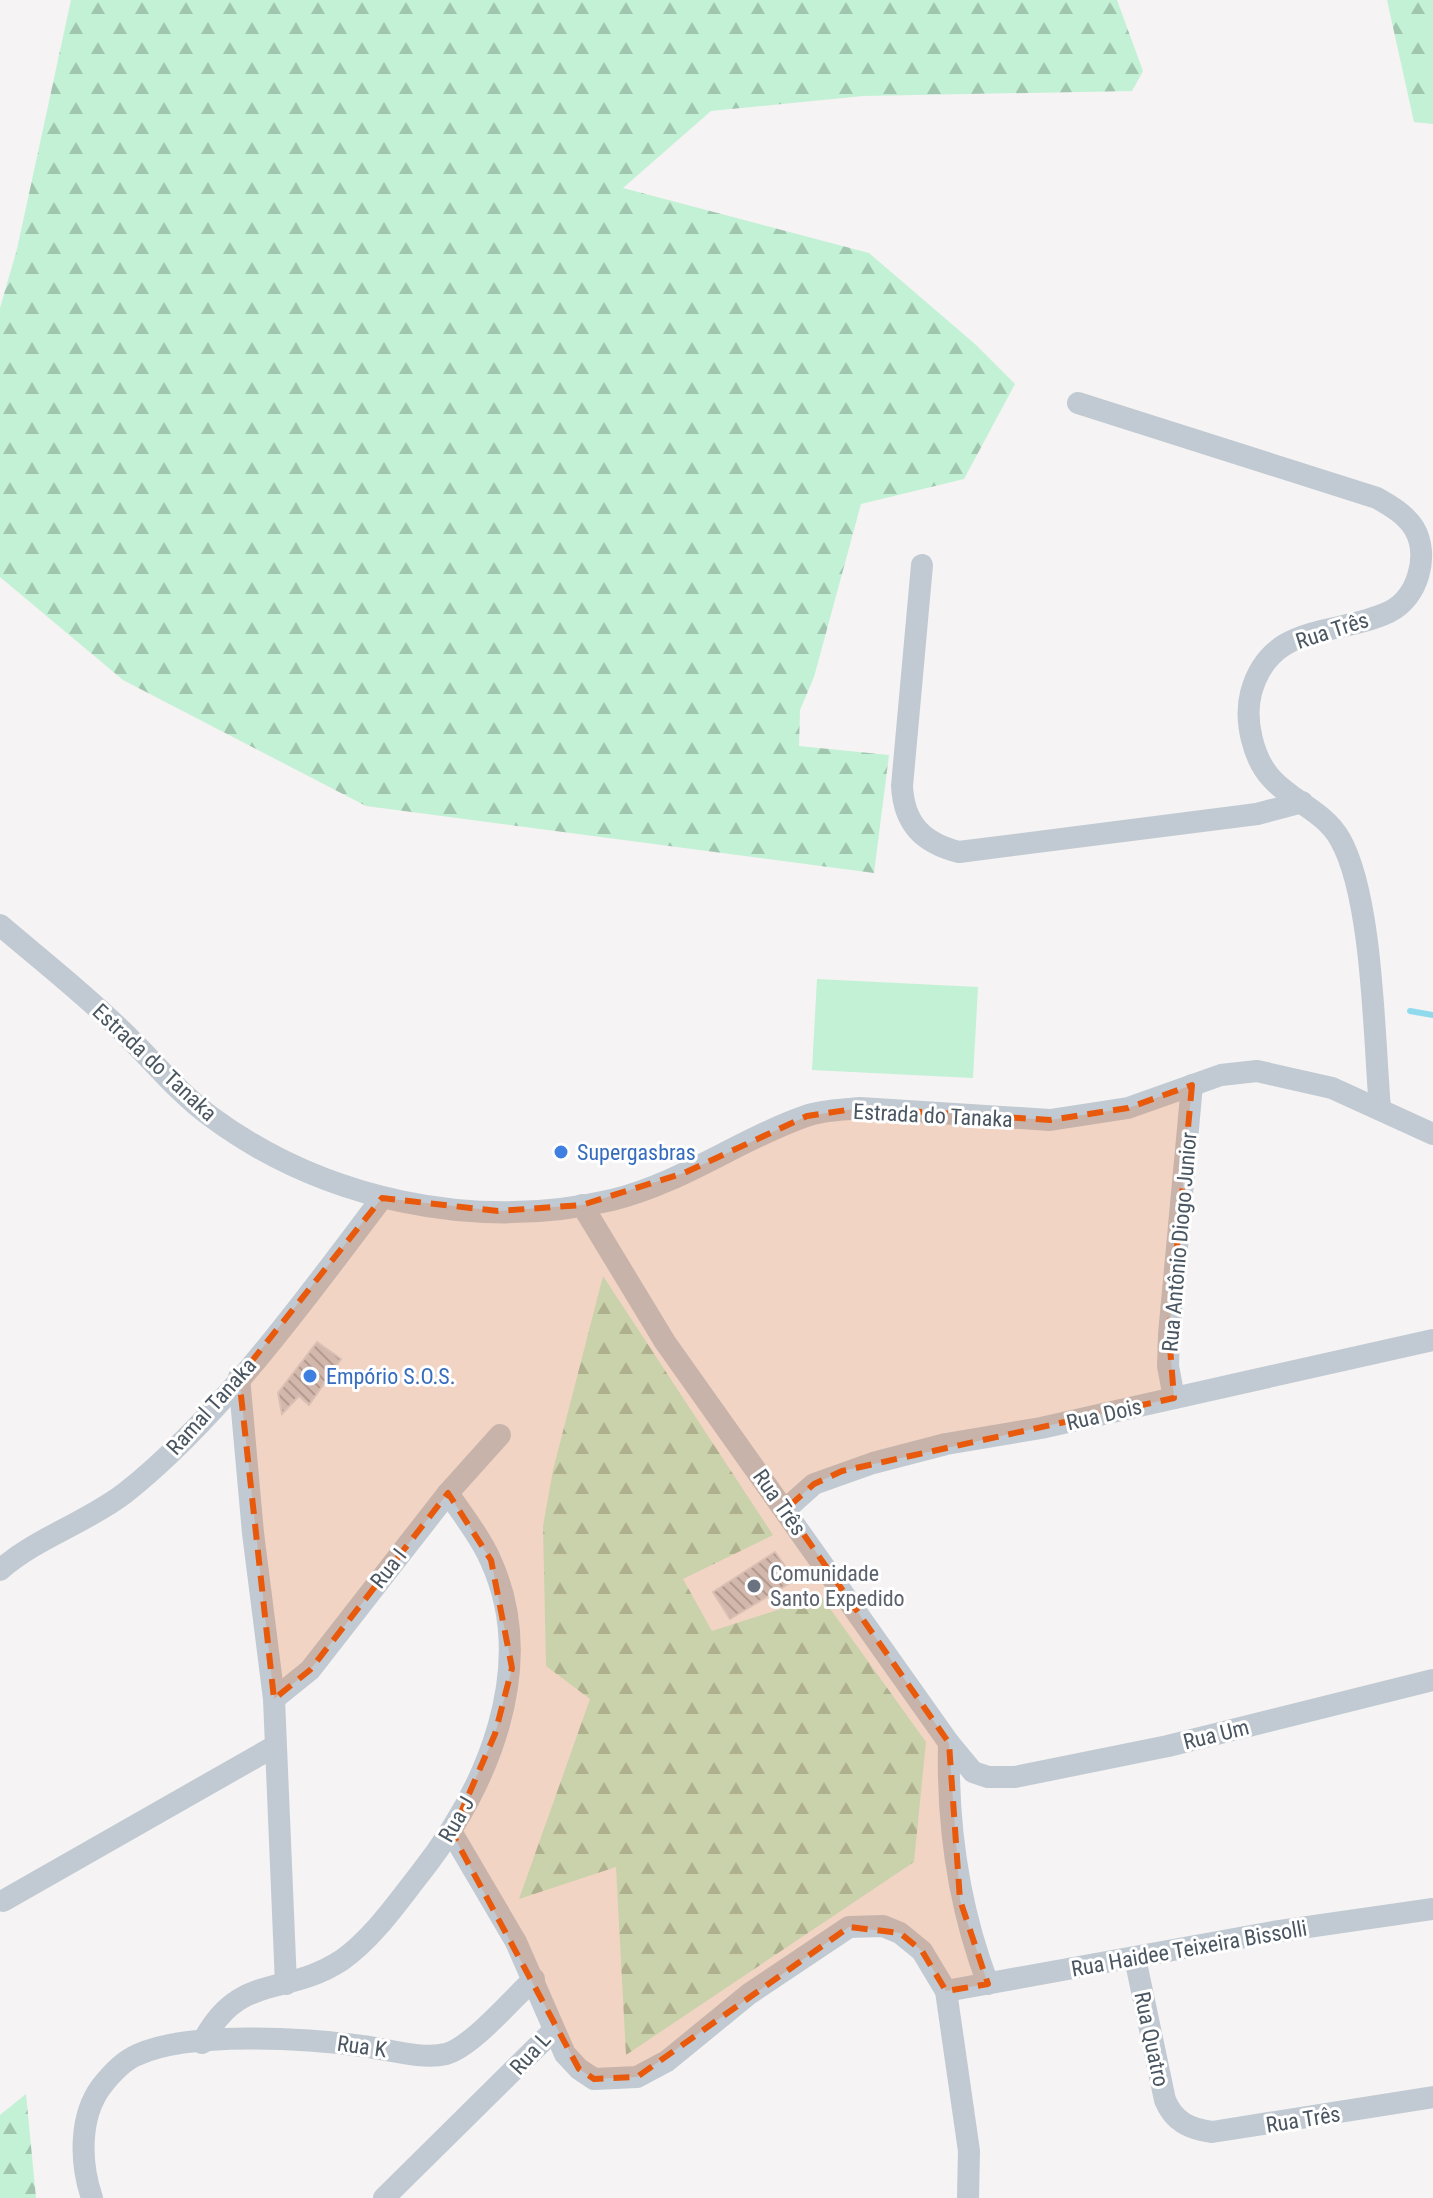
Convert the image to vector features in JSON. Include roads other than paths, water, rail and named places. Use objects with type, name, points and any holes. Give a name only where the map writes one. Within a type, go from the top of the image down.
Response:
[{"type":"street","name":"Rua Três","points":[[1078,403],[1341,484],[1400,512],[1413,527],[1420,542],[1421,564],[1403,602],[1389,612],[1293,639],[1271,655],[1259,672],[1250,695],[1249,721],[1254,748],[1271,779],[1329,823],[1344,847],[1352,868],[1366,939],[1380,1109]]},
{"type":"street","points":[[922,565],[902,786],[903,805],[923,837],[937,846],[959,852],[1257,814],[1302,802]]},
{"type":"street","name":"Estrada do Tanaka","points":[[0,925],[70,983],[177,1089],[209,1116],[272,1154],[336,1184],[382,1198],[424,1206],[498,1211],[582,1205],[612,1199],[684,1173],[807,1116],[860,1108],[1050,1120],[1128,1108],[1221,1075],[1257,1071],[1332,1088],[1433,1134]]},
{"type":"street","name":"Rua Antônio Diogo Junior","points":[[1174,1398],[1168,1366],[1169,1334],[1192,1085]]},
{"type":"street","name":"Ramal Tanaka","points":[[0,1570],[90,1519],[125,1493],[179,1442],[239,1377],[382,1198]]},
{"type":"street","name":"Rua Três","points":[[582,1205],[665,1342],[949,1743],[973,1772],[998,1778]]},
{"type":"street","name":"Rua Dois","points":[[786,1509],[814,1484],[842,1471],[946,1444],[1041,1428],[1433,1340]]},
{"type":"street","points":[[239,1377],[274,1699],[283,1853],[286,1984]]},
{"type":"street","name":"Rua I","points":[[274,1699],[310,1670],[448,1493],[500,1435]]},
{"type":"street","name":"Rua J","points":[[202,2043],[227,2005],[248,1992],[307,1978],[356,1949],[452,1833],[495,1734],[507,1698],[512,1668],[500,1586],[491,1560],[448,1493]]},
{"type":"street","name":"Rua Um","points":[[998,1778],[1168,1746],[1433,1680]]},
{"type":"street","points":[[949,1743],[951,1836],[960,1900],[988,1984]]},
{"type":"street","points":[[3,1901],[275,1746]]},
{"type":"street","name":"Rua L","points":[[384,2198],[554,2030],[534,1979],[452,1833]]},
{"type":"street","name":"Rua Haidee Teixeira Bissolli","points":[[946,1991],[1273,1932],[1433,1909]]},
{"type":"street","points":[[554,2030],[565,2054],[594,2079],[637,2077],[667,2061],[749,1994],[849,1927],[864,1924],[900,1933],[922,1951],[946,1991],[969,2151],[968,2198]]},
{"type":"street","name":"Rua Quatro","points":[[1135,1958],[1165,2100],[1174,2118]]},
{"type":"street","name":"Rua K","points":[[92,2198],[85,2160],[85,2118],[93,2098],[120,2066],[138,2054],[202,2043],[273,2038],[328,2041],[437,2056],[463,2045],[534,1979]]},
{"type":"street","name":"Rua Três","points":[[1174,2118],[1212,2132],[1433,2097]]},
{"type":"waterway","points":[[1410,1011],[1433,1015]]},
{"type":"place","name":"Supergasbras","points":[[561,1152]]},
{"type":"place","name":"Empório S.O.S.","points":[[310,1376]]},
{"type":"place","name":"Comunidade Santo Expedido","points":[[754,1586]]}]
